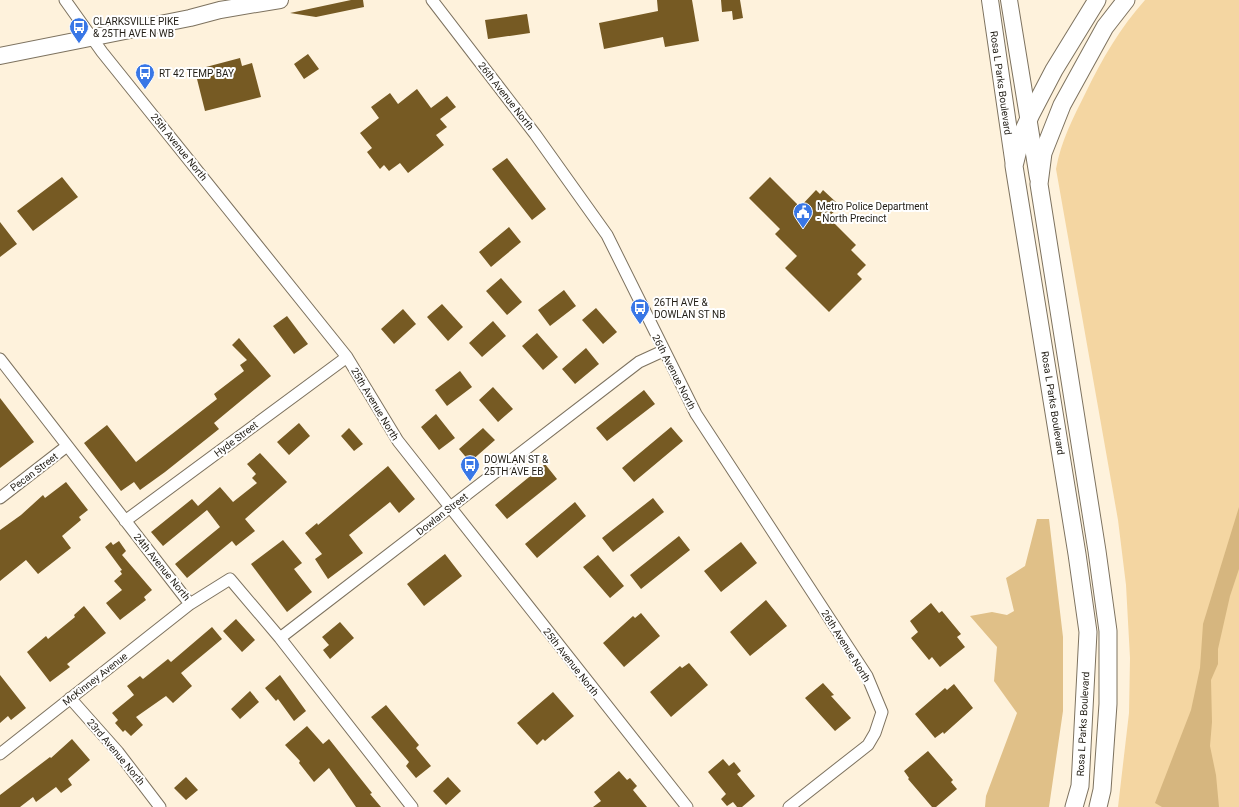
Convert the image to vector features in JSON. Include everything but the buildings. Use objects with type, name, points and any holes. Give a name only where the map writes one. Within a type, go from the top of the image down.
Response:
[{"type":"main road","points":[[0,56],[190,18],[220,10],[280,0]]},
{"type":"main road","name":"Rosa L Parks Boulevard","points":[[990,0],[1014,166],[1076,546],[1088,632],[1080,786],[1074,807]]},
{"type":"main road","name":"Rosa L Parks Boulevard","points":[[1009,0],[1027,121],[1039,184],[1097,551],[1108,631],[1108,704],[1102,790],[1098,807]]},
{"type":"main road","points":[[1014,166],[1027,121],[1054,70],[1096,0]]},
{"type":"main road","points":[[1039,184],[1043,153],[1062,105],[1105,27],[1126,0]]},
{"type":"street","name":"25th Avenue North","points":[[65,0],[91,38],[347,357],[395,437],[449,508],[687,807]]},
{"type":"street","name":"26th Avenue North","points":[[432,0],[535,134],[607,235],[663,351],[696,414],[867,676],[882,712],[875,732],[868,745],[789,807]]},
{"type":"street","name":"Dowlan Street","points":[[280,638],[639,362],[663,351]]},
{"type":"street","name":"Hyde Street","points":[[125,521],[347,357]]},
{"type":"street","name":"24th Avenue North","points":[[0,359],[190,604],[230,579],[280,638],[412,807]]},
{"type":"street","name":"Pecan Street","points":[[0,498],[68,446]]},
{"type":"street","name":"McKinney Avenue","points":[[0,754],[190,604]]},
{"type":"street","name":"23rd Avenue North","points":[[70,698],[118,752],[160,807]]},
{"type":"shaded area","points":[[1145,0],[1239,0],[1239,807],[1118,807],[1129,713],[1130,658],[1126,585],[1118,520],[1056,169],[1068,130],[1098,68],[1112,44]]},
{"type":"shaded area","points":[[1239,507],[1239,569],[1230,596],[1218,649],[1218,664],[1211,680],[1212,722],[1210,746],[1216,775],[1219,807],[1162,807],[1155,803],[1191,710],[1200,668],[1203,624]]},
{"type":"shaded area","points":[[1037,519],[1049,519],[1063,637],[1063,711],[1049,807],[985,807],[986,796],[1017,713],[994,681],[997,647],[970,616],[992,612],[1007,615],[1014,611],[1006,578],[1025,566]]},
{"type":"place","name":"CLARKSVILLE PIKE & 25TH AVE N WB","points":[[79,44]]},
{"type":"place","name":"RT 42 TEMP BAY","points":[[145,90]]},
{"type":"place","name":"Metro Police Department - North Precinct","points":[[803,229]]},
{"type":"place","name":"26TH AVE & DOWLAN ST NB","points":[[640,325]]},
{"type":"place","name":"DOWLAN ST & 25TH AVE EB","points":[[470,482]]}]
